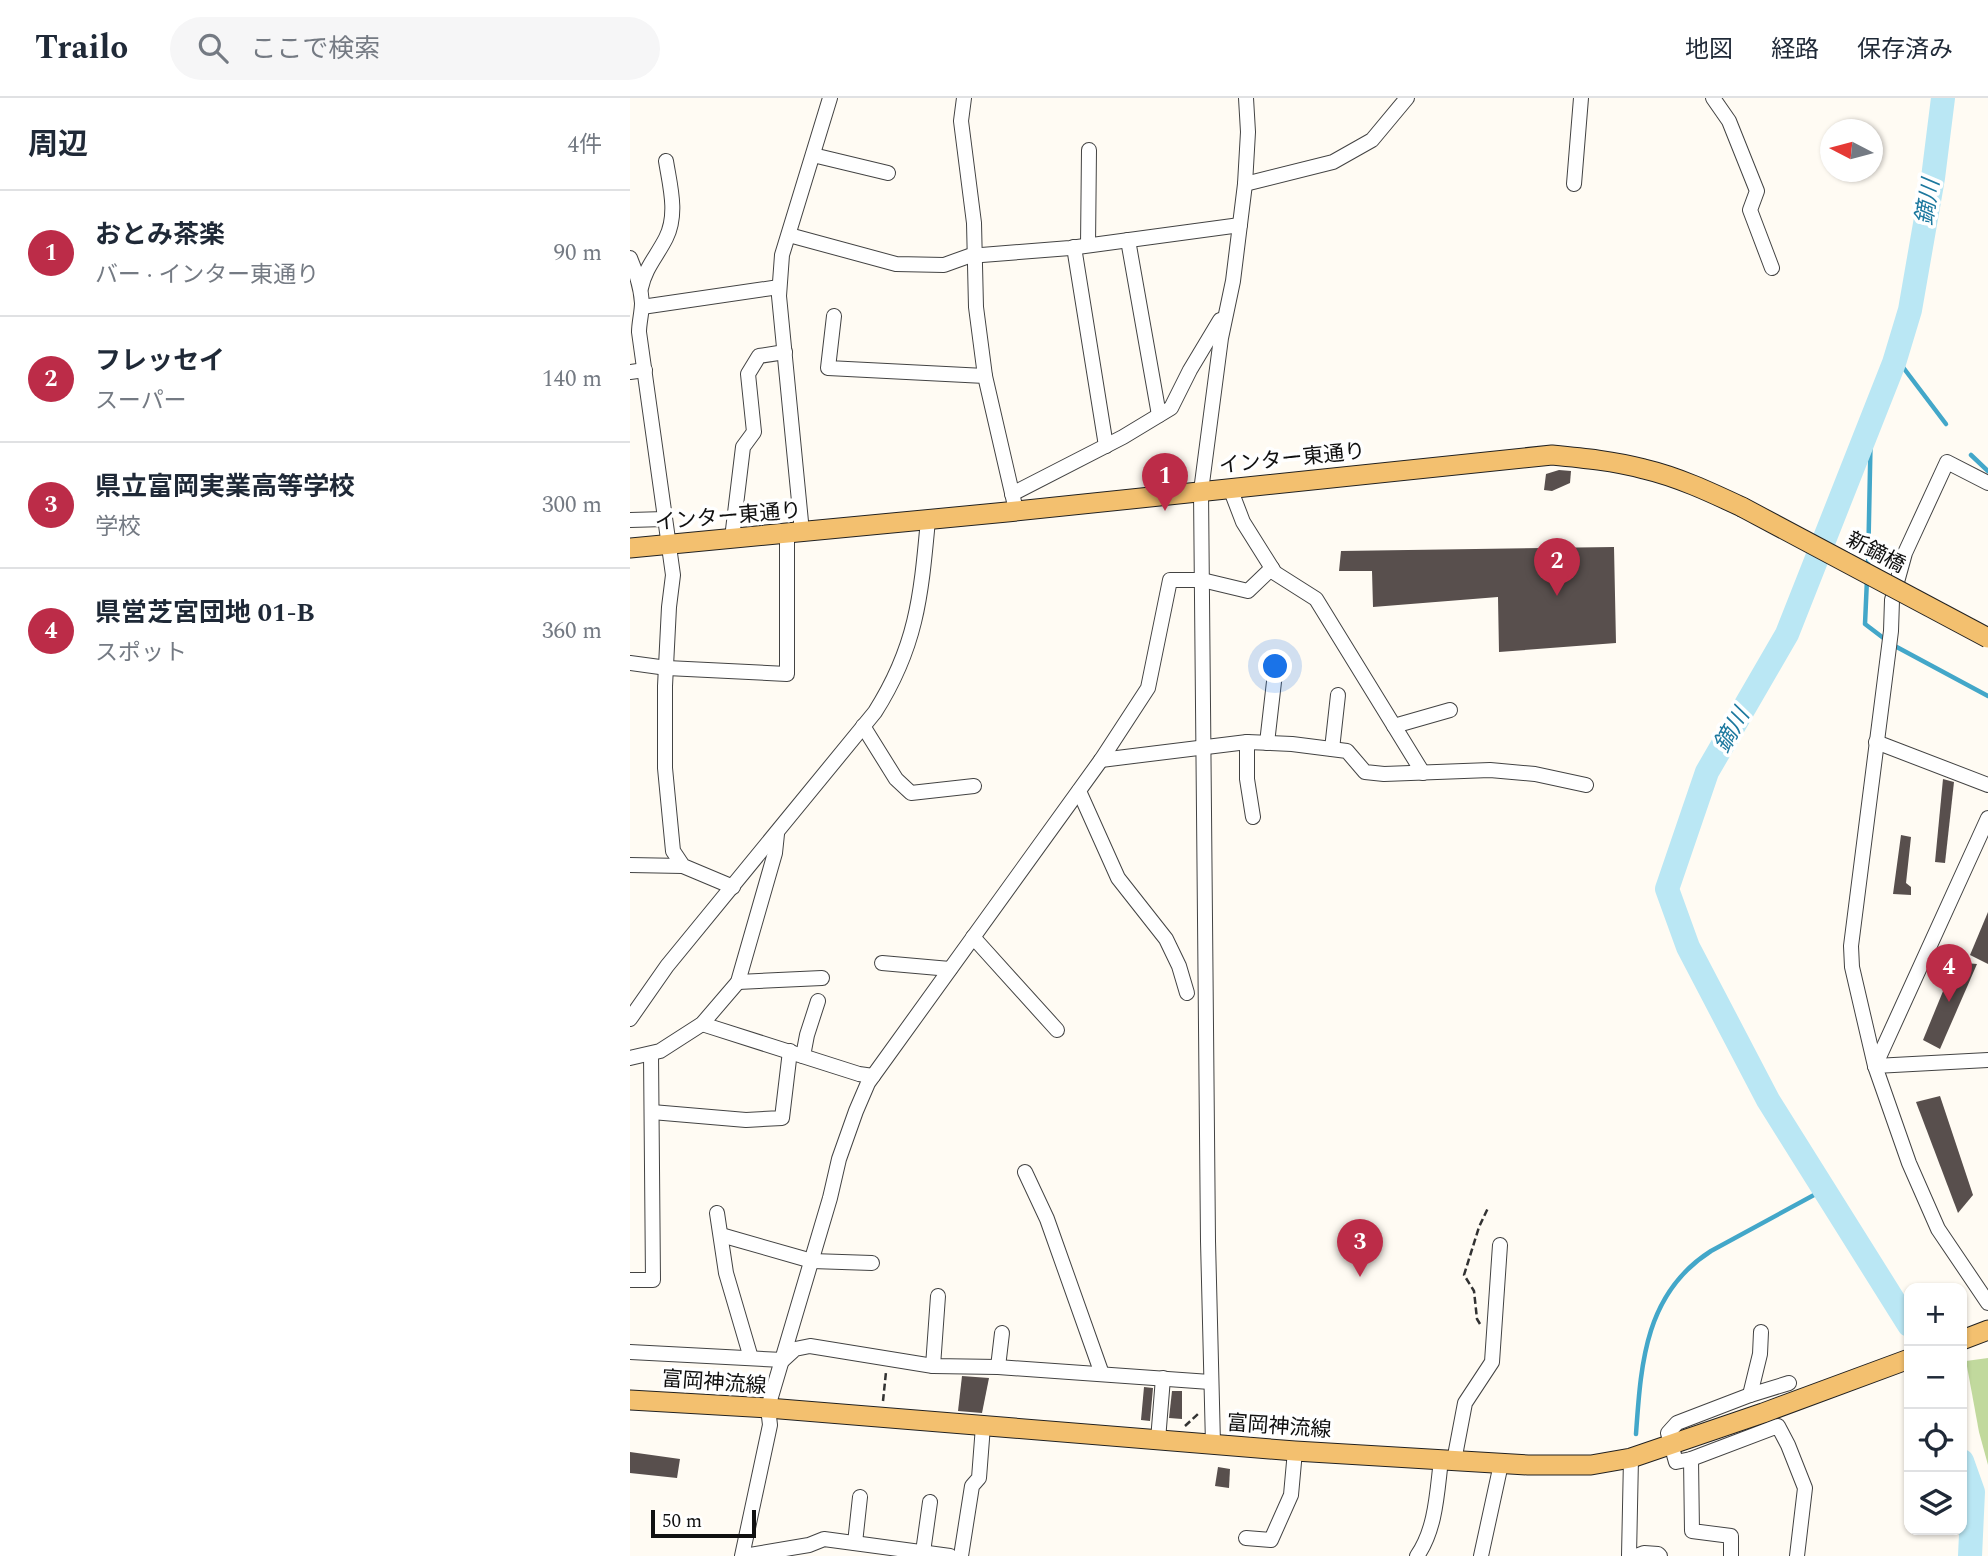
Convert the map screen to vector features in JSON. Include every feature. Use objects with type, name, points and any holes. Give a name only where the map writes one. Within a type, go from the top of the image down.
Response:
[{"type":"main road","name":"インター東通り","points":[[630,548],[928,520],[1009,503],[1201,491],[1552,455],[1596,459],[1646,469],[1695,485],[1742,507]]},
{"type":"main road","name":"新鏑橋","points":[[1742,507],[1988,638]]},
{"type":"main road","points":[[1967,1338],[1988,1331]]},
{"type":"main road","name":"富岡神流線","points":[[630,1399],[1296,1451],[1501,1464],[1591,1465],[1631,1458],[1904,1361]]},
{"type":"street","points":[[630,663],[667,668],[787,674],[795,533],[779,287],[782,255],[830,98]]},
{"type":"street","points":[[964,98],[961,121],[976,256],[976,307],[985,376],[1009,503],[1171,408],[1190,370],[1227,309]]},
{"type":"street","points":[[1213,1444],[1210,1382],[1201,491],[1245,184],[1248,132],[1246,98]]},
{"type":"street","points":[[1245,184],[1333,162],[1372,140],[1407,98]]},
{"type":"street","points":[[1574,184],[1581,98]]},
{"type":"street","points":[[1713,98],[1729,121],[1757,191],[1750,210],[1772,268]]},
{"type":"street","points":[[1089,149],[1081,246],[1106,446]]},
{"type":"street","points":[[813,155],[888,173]]},
{"type":"street","points":[[638,307],[647,268],[668,235],[671,223],[672,199],[666,161]]},
{"type":"street","points":[[789,235],[896,264],[944,265],[976,256],[1081,246],[1240,225]]},
{"type":"street","points":[[1128,240],[1159,415]]},
{"type":"street","points":[[630,258],[636,271],[639,332],[637,371],[670,543],[673,575],[669,607],[665,768],[673,851],[682,866]]},
{"type":"street","points":[[638,307],[779,287]]},
{"type":"street","points":[[834,316],[828,368],[985,376]]},
{"type":"street","points":[[732,538],[743,447],[754,432],[748,374],[759,356],[785,352]]},
{"type":"street","points":[[1988,483],[1947,462],[1905,553],[1892,600],[1891,631],[1851,946],[1852,967],[1875,1066],[1909,1163],[1938,1228],[1988,1303]]},
{"type":"street","points":[[1230,488],[1243,522],[1275,573],[1316,599],[1423,773]]},
{"type":"street","points":[[630,520],[665,519]]},
{"type":"street","points":[[630,1018],[667,966],[778,832],[889,690],[909,644],[920,601],[928,520]]},
{"type":"street","points":[[950,1556],[824,1539],[809,1545],[743,1556],[770,1425],[768,1408],[839,1159],[856,1111],[873,1076],[1101,760],[1148,688],[1170,580],[1202,580],[1248,591],[1272,568]]},
{"type":"street","points":[[1267,743],[1275,673]]},
{"type":"street","points":[[1332,749],[1338,695]]},
{"type":"street","points":[[1395,726],[1450,710]]},
{"type":"street","points":[[863,726],[895,779],[911,793],[974,786]]},
{"type":"street","points":[[1101,760],[1247,742],[1292,744],[1347,751],[1365,772],[1384,774],[1490,770],[1535,774],[1586,785]]},
{"type":"street","points":[[1247,742],[1247,779],[1253,817]]},
{"type":"street","points":[[1876,742],[1988,785]]},
{"type":"street","points":[[1079,791],[1118,878],[1166,939],[1179,966],[1187,993]]},
{"type":"street","points":[[1875,1066],[1988,818]]},
{"type":"street","points":[[630,1058],[660,1051],[702,1024],[738,982],[775,853],[778,832]]},
{"type":"street","points":[[630,865],[682,866],[733,887]]},
{"type":"street","points":[[973,937],[1057,1030]]},
{"type":"street","points":[[882,963],[950,970]]},
{"type":"street","points":[[738,982],[822,978]]},
{"type":"street","points":[[652,1112],[746,1120],[782,1118],[797,1054],[807,1035],[818,1001]]},
{"type":"street","points":[[702,1024],[859,1074],[873,1076]]},
{"type":"street","points":[[630,1280],[653,1280],[651,1054]]},
{"type":"street","points":[[1875,1066],[1988,1060]]},
{"type":"street","points":[[1025,1172],[1047,1219],[1102,1374]]},
{"type":"street","points":[[717,1213],[726,1273],[751,1358]]},
{"type":"street","points":[[721,1235],[812,1261],[872,1263]]},
{"type":"street","points":[[1417,1556],[1424,1545],[1465,1403],[1492,1362],[1500,1245]]},
{"type":"street","points":[[933,1366],[938,1296]]},
{"type":"street","points":[[1750,1395],[1760,1354],[1761,1332]]},
{"type":"street","points":[[998,1367],[1002,1333]]},
{"type":"street","points":[[630,1352],[783,1360],[795,1349],[810,1346],[933,1366],[998,1367],[1210,1382]]},
{"type":"street","points":[[1158,1440],[1163,1378]]},
{"type":"street","points":[[1789,1383],[1677,1423],[1668,1433],[1676,1462],[1691,1459],[1778,1426],[1805,1488],[1797,1556]]},
{"type":"street","points":[[961,1556],[972,1486],[979,1478],[983,1426]]},
{"type":"street","points":[[1246,1538],[1271,1540],[1291,1495],[1296,1451]]},
{"type":"street","points":[[1629,1556],[1631,1458]]},
{"type":"street","points":[[1691,1459],[1692,1531],[1731,1536],[1731,1556]]},
{"type":"street","points":[[1480,1556],[1501,1464]]},
{"type":"street","points":[[855,1543],[860,1497]]},
{"type":"street","points":[[918,1553],[930,1502]]},
{"type":"street","points":[[1636,1556],[1644,1553],[1660,1556]]},
{"type":"path","points":[[1488,1208],[1464,1275],[1474,1291],[1477,1319],[1482,1326],[1496,1329]]},
{"type":"path","points":[[881,1418],[887,1359]]},
{"type":"green space","points":[[1988,1358],[1988,1465],[1979,1432],[1967,1361]]},
{"type":"building","points":[[1559,470],[1571,471],[1570,483],[1552,491],[1544,490],[1546,474]]},
{"type":"building","points":[[1614,547],[1616,643],[1499,652],[1498,597],[1373,607],[1372,571],[1339,571],[1341,551]]},
{"type":"building","points":[[1943,779],[1954,782],[1945,863],[1935,862]]},
{"type":"building","points":[[1901,835],[1911,837],[1906,883],[1911,887],[1911,895],[1893,894]]},
{"type":"building","points":[[1988,912],[1988,964],[1970,955]]},
{"type":"building","points":[[1955,962],[1977,964],[1940,1049],[1923,1040]]},
{"type":"building","points":[[1940,1096],[1973,1195],[1958,1213],[1916,1102]]},
{"type":"building","points":[[962,1376],[989,1378],[982,1413],[958,1411]]},
{"type":"building","points":[[1144,1387],[1153,1388],[1150,1421],[1141,1420]]},
{"type":"building","points":[[1172,1391],[1182,1391],[1182,1419],[1169,1418]]},
{"type":"building","points":[[630,1452],[680,1459],[677,1478],[630,1473]]},
{"type":"building","points":[[1218,1467],[1230,1469],[1229,1488],[1215,1486]]},
{"type":"waterway","name":"鏑川","points":[[1904,1317],[1768,1100],[1688,947],[1667,889],[1707,772],[1787,634],[1894,363],[1910,310],[1933,178],[1943,98]]},
{"type":"waterway","points":[[1896,358],[1946,424]]},
{"type":"waterway","points":[[1868,567],[1871,421]]},
{"type":"waterway","points":[[1971,455],[1988,471]]},
{"type":"waterway","points":[[1867,579],[1865,624],[1886,640]]},
{"type":"waterway","points":[[1893,645],[1988,696]]},
{"type":"waterway","points":[[1636,1434],[1645,1356],[1651,1332],[1672,1287],[1689,1268],[1711,1251],[1825,1189]]},
{"type":"waterway","name":"鏑川","points":[[1966,1472],[1973,1492],[1970,1556]]},
{"type":"place","name":"おとみ茶楽","points":[[1165,511]]},
{"type":"place","name":"フレッセイ","points":[[1557,596]]},
{"type":"place","name":"県営芝宮団地 01-B","points":[[1949,1002]]},
{"type":"place","name":"県立富岡実業高等学校","points":[[1360,1277]]}]
